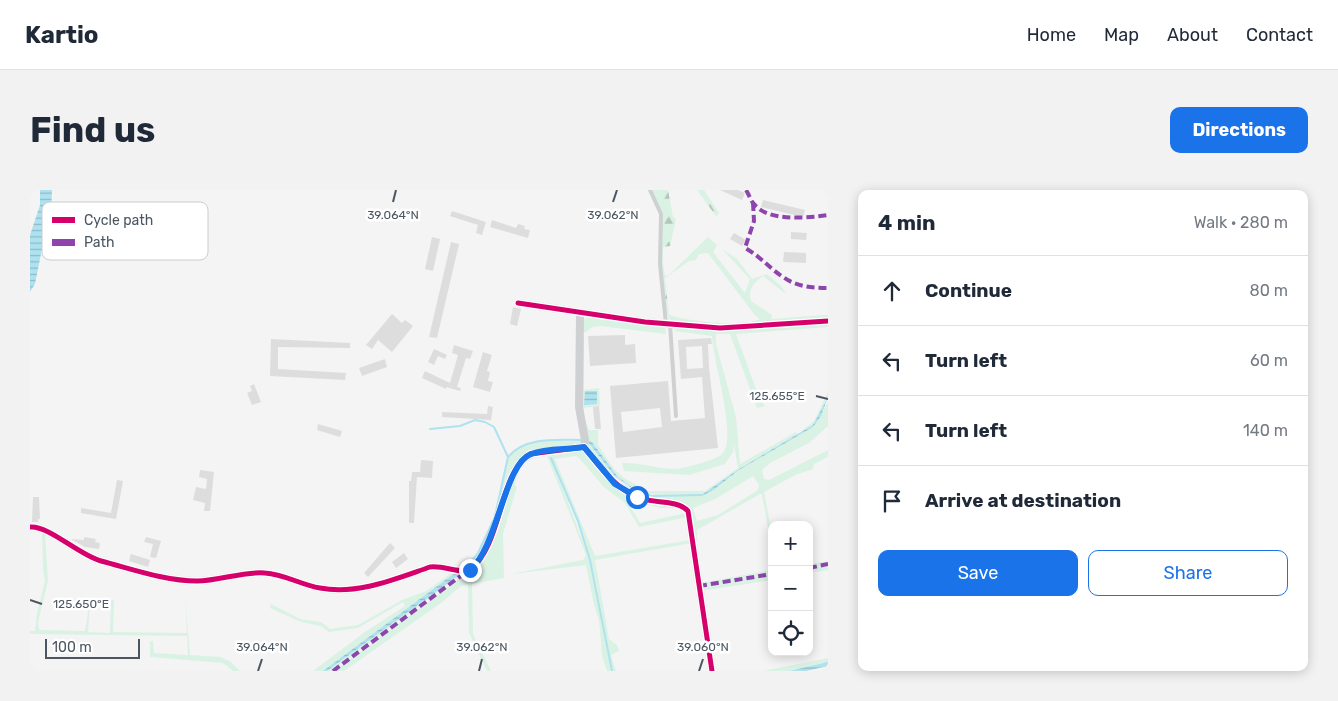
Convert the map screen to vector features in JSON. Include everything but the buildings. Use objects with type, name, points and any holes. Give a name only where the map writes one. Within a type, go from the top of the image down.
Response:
[{"type":"street","points":[[518,302],[580,313],[668,324],[739,328],[828,321]]},
{"type":"street","points":[[580,313],[578,407],[585,440],[584,447],[612,480],[623,489],[641,498],[678,505],[688,511],[712,671]]},
{"type":"street","points":[[30,527],[50,533],[85,556],[171,578],[212,580],[264,573],[278,575],[321,588],[344,590],[362,588],[441,565],[460,571],[470,570],[483,555],[512,478],[523,459],[530,454],[584,447]]},
{"type":"lane","points":[[650,190],[660,214],[660,264],[668,324],[676,416]]},
{"type":"green space","points":[[652,190],[668,190],[673,217],[676,219],[670,246],[663,247],[669,314],[667,314],[661,263],[662,214]]},
{"type":"green space","points":[[697,190],[704,190],[719,213],[716,216]]},
{"type":"green space","points":[[708,237],[717,245],[713,252],[745,293],[750,279],[722,249],[737,259],[752,279],[767,274],[781,286],[786,294],[763,276],[756,281],[751,290],[751,301],[772,315],[771,319],[828,315],[828,319],[737,326],[670,320],[667,314],[686,319],[727,323],[752,322],[760,319],[754,314],[708,253],[699,254],[696,260],[689,261],[664,279],[664,276],[669,275]]},
{"type":"green space","points":[[589,317],[665,326],[666,334],[600,326],[592,327],[586,332],[580,333],[583,320]]},
{"type":"green space","points":[[807,323],[828,323],[828,327],[736,334],[760,400],[765,406],[757,408],[730,334],[716,334],[716,344],[736,417],[740,464],[796,432],[798,434],[739,469],[707,493],[657,495],[641,492],[620,479],[592,442],[587,440],[581,415],[580,337],[584,337],[584,390],[599,388],[600,406],[583,408],[584,418],[589,430],[598,430],[598,445],[614,469],[624,478],[647,491],[705,491],[738,468],[734,444],[733,452],[725,464],[689,475],[624,471],[622,463],[676,469],[720,456],[727,444],[726,415],[712,336],[674,331],[677,328],[739,331]]},
{"type":"green space","points":[[828,392],[828,397],[813,425],[798,434],[814,421]]},
{"type":"green space","points":[[828,401],[828,426],[809,443],[770,463],[762,470],[764,479],[769,480],[828,450],[828,457],[814,464],[813,469],[795,475],[764,492],[770,521],[768,521],[768,529],[762,494],[760,494],[697,530],[697,562],[689,511],[652,500],[624,488],[588,448],[587,441],[620,481],[638,493],[659,497],[708,494],[739,470],[813,427]],"holes":[[[753,476],[759,485],[758,490],[718,515],[697,521],[693,508],[717,498]]]},
{"type":"green space","points":[[542,441],[582,441],[581,444],[522,458],[484,549],[475,564],[465,571],[488,531],[508,459],[515,451],[523,446]]},
{"type":"green space","points":[[579,449],[591,456],[615,485],[636,498],[681,508],[661,508],[631,501],[629,504],[640,523],[686,513],[688,517],[639,527],[625,503],[604,487],[579,458],[576,456],[555,459],[595,556],[691,540],[692,543],[595,560],[609,639],[617,645],[619,651],[611,655],[616,671],[612,671],[597,586],[590,562],[611,671],[607,671],[602,656],[599,620],[586,565],[511,574],[583,560],[586,555],[547,456],[529,461],[519,472],[515,485],[517,487],[503,534],[504,578],[472,584],[473,634],[491,671],[487,671],[469,633],[468,584],[461,586],[441,603],[344,671],[334,671],[477,566],[494,531],[513,476],[522,462],[536,454]],"holes":[[[551,458],[573,507],[590,559]]]},
{"type":"green space","points":[[42,532],[45,533],[48,581],[38,622],[39,630],[85,631],[90,601],[88,632],[110,633],[111,600],[114,600],[113,632],[187,633],[185,598],[190,655],[221,657],[231,662],[240,671],[233,671],[223,663],[150,657],[150,641],[153,641],[154,653],[188,655],[187,636],[30,634],[30,631],[35,631],[37,613],[45,581]]},
{"type":"green space","points":[[828,561],[828,570],[813,572],[813,563]]},
{"type":"green space","points":[[432,568],[451,570],[462,574],[332,671],[327,671],[459,575],[456,572],[323,671],[313,671],[365,632],[405,606],[403,602],[358,628],[329,632],[321,626],[301,622],[270,608],[271,604],[300,619],[321,622],[330,629],[358,625],[402,600],[426,591],[450,574],[443,571],[425,572],[360,592],[335,594],[277,579],[278,577],[315,587],[350,591],[377,586]]},
{"type":"green space","points":[[768,571],[768,581],[701,591],[700,583]]},
{"type":"green space","points":[[828,658],[828,662],[789,671],[763,671]]},
{"type":"water","points":[[40,190],[52,190],[51,202],[42,202],[42,249],[35,284],[30,292],[30,235],[40,205]]},
{"type":"water","points":[[585,391],[597,391],[597,404],[584,405]]},
{"type":"water","points":[[828,397],[821,416],[813,427],[739,470],[712,491],[702,496],[654,497],[637,492],[615,476],[587,441],[592,442],[618,477],[636,490],[652,495],[703,494],[739,469],[813,425]]},
{"type":"water","points":[[456,572],[459,575],[327,671],[323,671]]},
{"type":"water","points":[[828,662],[828,666],[806,671],[789,671]]},
{"type":"waterway","points":[[430,429],[460,426],[475,420],[485,422],[494,427],[508,457]]},
{"type":"waterway","points":[[495,516],[508,457],[515,450],[533,442],[582,440]]},
{"type":"waterway","points":[[551,458],[578,521],[590,560],[612,671]]},
{"type":"waterway","points":[[466,568],[478,553],[493,521]]},
{"type":"marked path","points":[[746,190],[751,201],[760,210],[769,214],[789,217],[828,215]]},
{"type":"marked path","points":[[753,203],[754,221],[745,248],[794,283],[816,288],[828,288]]},
{"type":"marked path","points":[[813,567],[828,564]]},
{"type":"marked path","points":[[333,671],[466,572]]},
{"type":"marked path","points":[[699,586],[768,575]]},
{"type":"cycle path","points":[[518,303],[645,322],[720,328],[828,321]]},
{"type":"cycle path","points":[[30,527],[55,535],[92,558],[173,579],[206,581],[248,573],[265,573],[279,575],[320,588],[334,590],[362,588],[390,581],[430,567],[461,571],[470,570],[481,558],[489,543],[512,477],[520,464],[530,454],[584,447],[609,477],[631,494],[646,500],[678,505],[688,511],[712,671]]},
{"type":"route","points":[[470,570],[476,566],[483,555],[517,466],[530,454],[584,447],[615,484],[637,497]]}]
